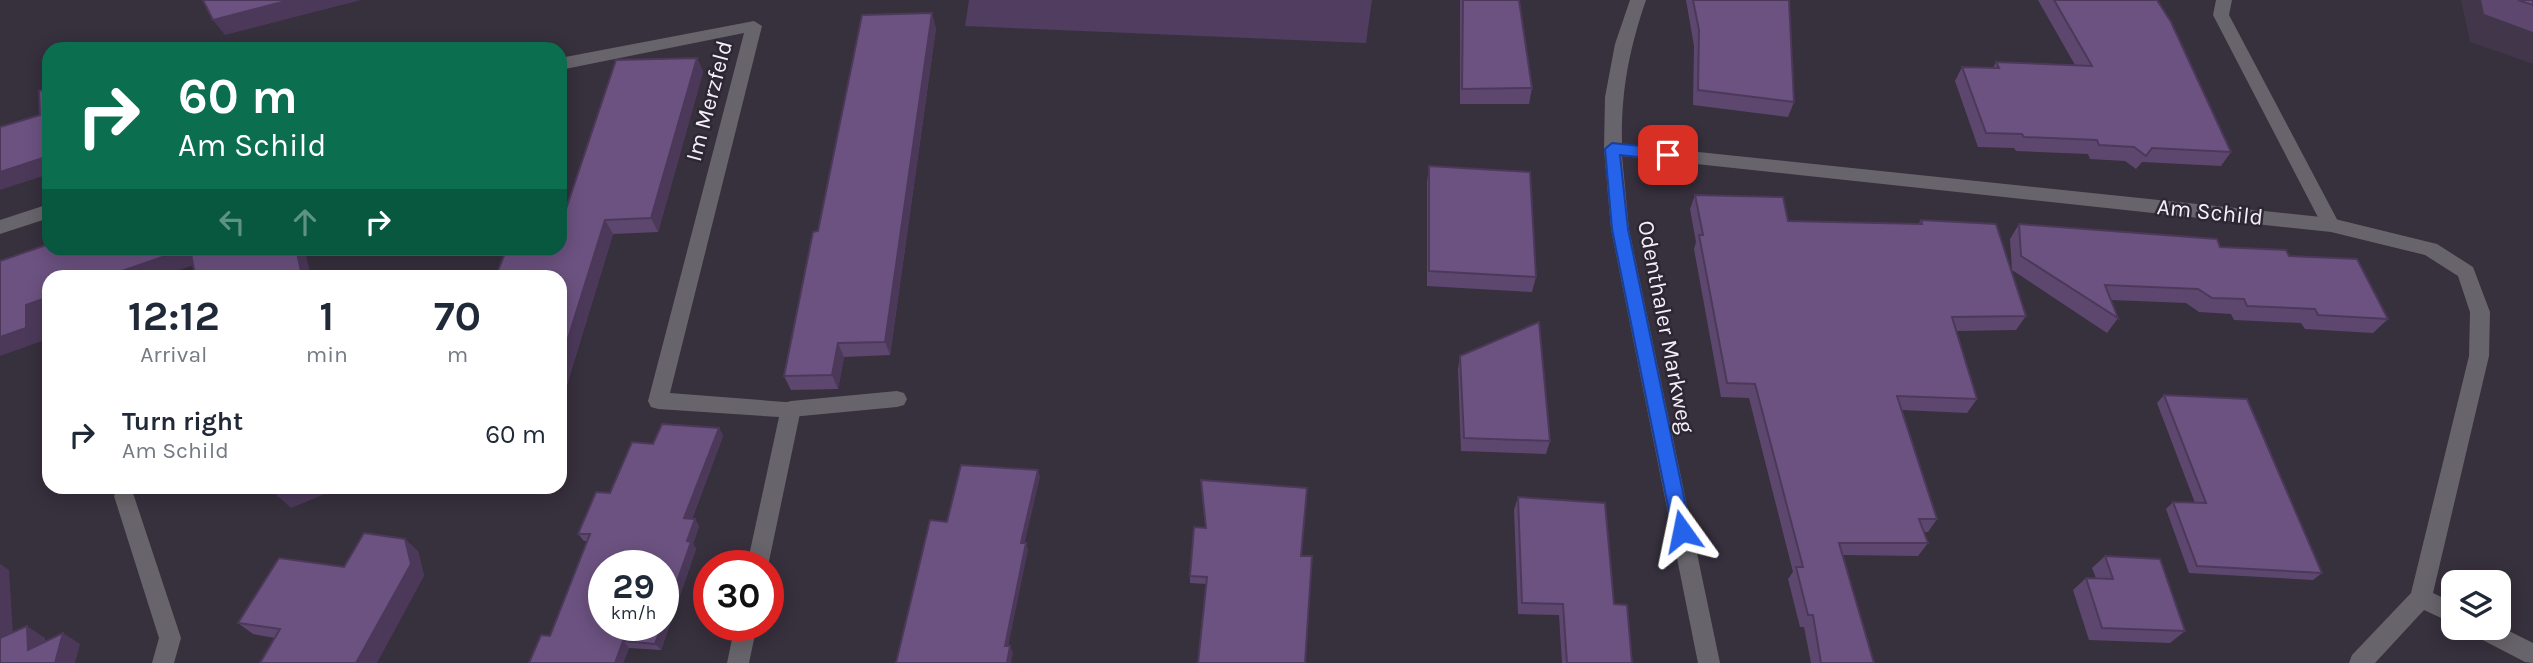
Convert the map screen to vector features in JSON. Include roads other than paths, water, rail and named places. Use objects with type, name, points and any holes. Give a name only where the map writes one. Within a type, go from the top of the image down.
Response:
[{"type":"street","name":"Odenthaler Markweg","points":[[1637,0],[1623,44],[1613,97],[1612,149],[1620,229],[1709,663]]},
{"type":"street","points":[[2224,0],[2221,15],[2331,225]]},
{"type":"street","name":"Im Merzfeld","points":[[567,63],[754,26],[658,401],[791,409]]},
{"type":"street","name":"Am Schild","points":[[1612,149],[2331,225],[2430,249],[2466,272],[2480,312],[2479,356],[2421,598],[2360,663]]},
{"type":"street","points":[[0,227],[42,213]]},
{"type":"street","points":[[761,550],[791,409],[897,399]]},
{"type":"street","points":[[124,496],[170,638],[163,663]]},
{"type":"street","points":[[2421,598],[2441,608]]},
{"type":"street","points":[[2504,640],[2533,655]]},
{"type":"street","points":[[738,663],[743,641]]}]
